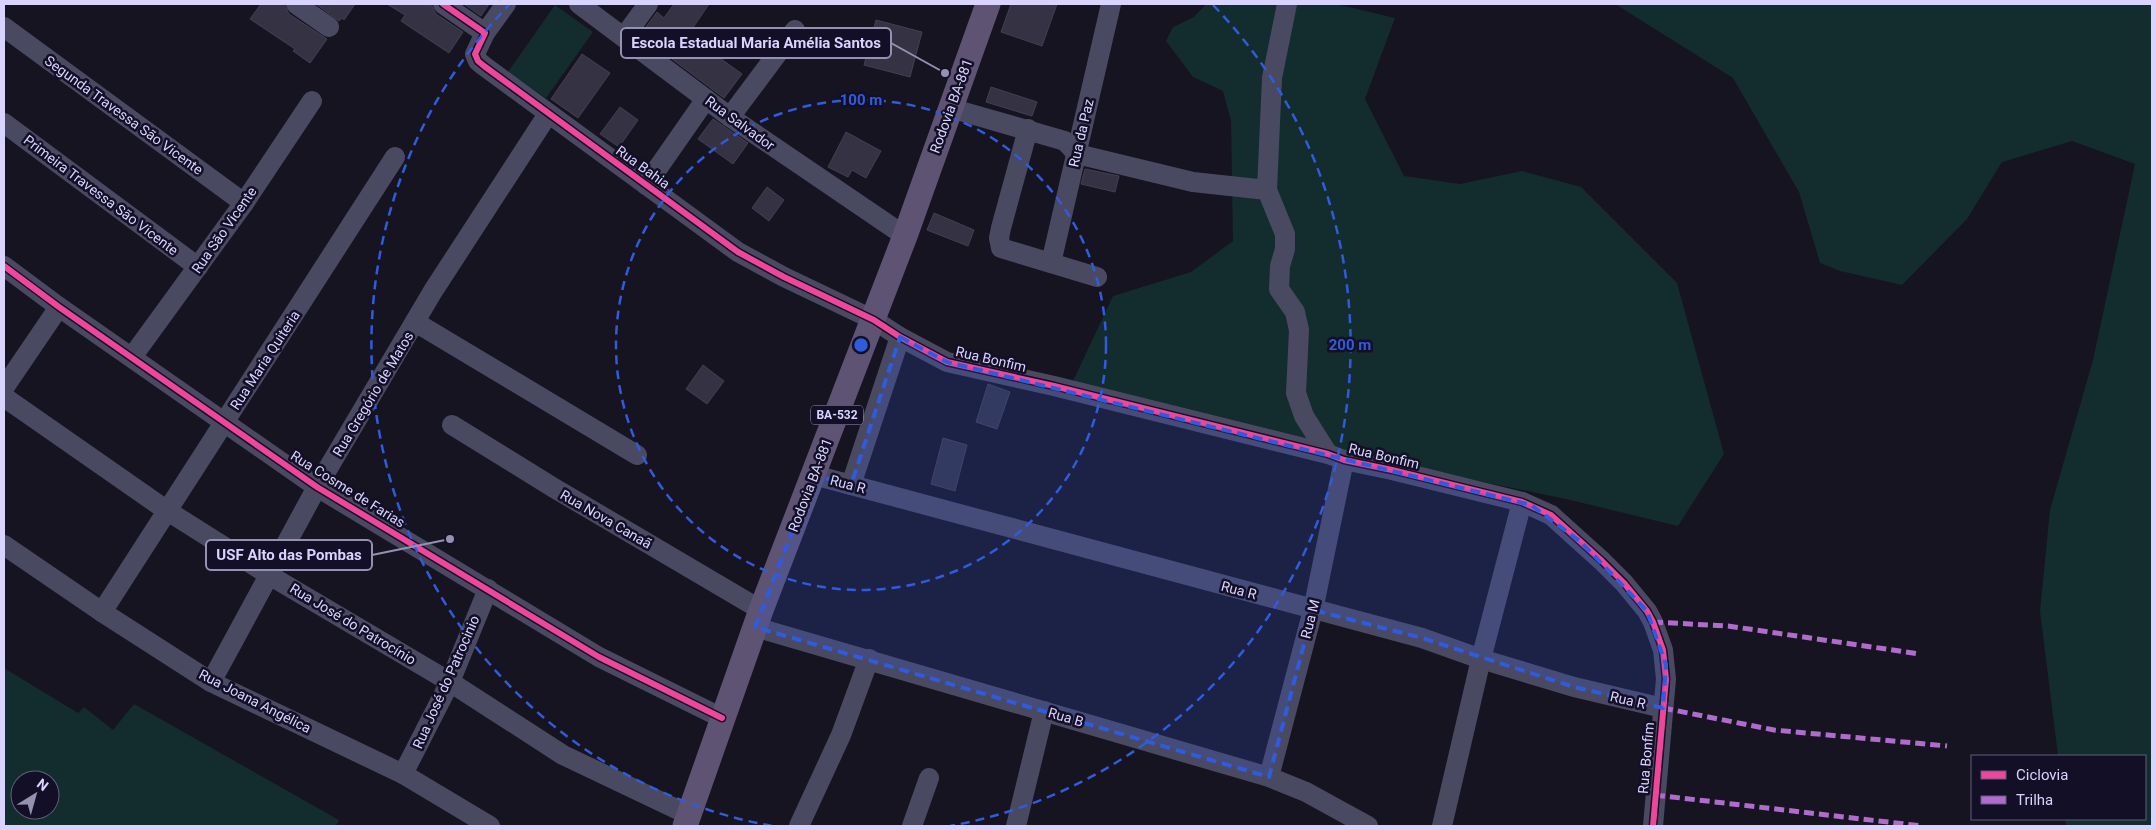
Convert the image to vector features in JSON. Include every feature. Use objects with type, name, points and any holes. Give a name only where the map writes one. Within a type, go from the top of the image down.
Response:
[{"type":"main road","name":"Rodovia BA-881","points":[[687,821],[758,618],[874,320],[988,4]]},
{"type":"street","points":[[296,4],[329,28]]},
{"type":"street","points":[[443,4],[485,33]]},
{"type":"street","name":"Rua Bahia","points":[[506,4],[485,33],[476,50],[475,54],[478,61],[738,252],[784,277],[874,320]]},
{"type":"street","name":"Rua Salvador","points":[[579,4],[730,117],[905,236]]},
{"type":"street","points":[[624,37],[648,4]]},
{"type":"street","name":"Rua da Paz","points":[[1050,263],[1111,4]]},
{"type":"street","points":[[1287,4],[1272,78],[1267,190],[1285,234],[1285,249],[1280,266],[1279,289],[1294,312],[1299,330],[1296,393],[1304,416],[1336,457]]},
{"type":"street","name":"Segunda Travessa São Vicente","points":[[4,27],[244,202]]},
{"type":"street","points":[[730,117],[795,30]]},
{"type":"street","points":[[646,185],[706,99]]},
{"type":"street","name":"Rua São Vicente","points":[[132,357],[244,202],[312,101]]},
{"type":"street","points":[[950,108],[1065,141],[1077,154],[1193,182],[1267,190]]},
{"type":"street","name":"Rua Gregório de Matos","points":[[211,682],[318,487],[415,322],[548,114]]},
{"type":"street","name":"Primeira Travessa São Vicente","points":[[4,123],[198,267]]},
{"type":"street","points":[[1028,129],[1001,228],[1000,246],[1097,277]]},
{"type":"street","name":"Rua Maria Quiteria","points":[[102,612],[166,510],[396,157]]},
{"type":"street","name":"Rua Cosme de Farias","points":[[4,266],[59,308],[318,487],[599,657],[722,718]]},
{"type":"street","points":[[4,388],[59,308]]},
{"type":"street","name":"Rua Bonfim","points":[[874,320],[900,337],[947,362],[1054,386],[1522,502],[1551,516],[1624,583],[1647,611],[1659,636],[1666,665],[1653,826]]},
{"type":"street","points":[[415,322],[637,455]]},
{"type":"street","points":[[851,485],[900,337]]},
{"type":"street","name":"Rua José do Patrocínio","points":[[4,397],[166,510],[269,575],[450,682],[563,756],[687,821]]},
{"type":"street","name":"Rua Nova Canaã","points":[[452,425],[758,618]]},
{"type":"street","name":"Rua M","points":[[1269,777],[1313,610],[1336,457]]},
{"type":"street","name":"Rua R","points":[[814,475],[1422,638],[1480,659],[1574,687],[1662,708]]},
{"type":"street","points":[[1442,826],[1480,659],[1522,502]]},
{"type":"street","name":"Rua Joana Angélica","points":[[4,545],[102,612],[211,682],[403,774],[490,826]]},
{"type":"street","name":"Rua José do Patrocinio","points":[[403,774],[450,682],[488,589]]},
{"type":"street","name":"Rua B","points":[[758,618],[869,659],[1269,777],[1306,792],[1368,826]]},
{"type":"street","points":[[799,826],[841,735],[869,659]]},
{"type":"street","points":[[1016,826],[1044,711]]},
{"type":"street","points":[[912,826],[929,778]]},
{"type":"highlighted area","points":[[900,337],[947,362],[1531,505],[1581,542],[1647,611],[1666,665],[1663,708],[1574,687],[1422,638],[1313,610],[1269,777],[755,627],[814,475],[851,485]]},
{"type":"green space","points":[[1206,4],[1336,4],[1395,18],[1365,99],[1404,176],[1460,184],[1522,171],[1581,187],[1677,283],[1724,454],[1678,526],[1566,499],[1362,457],[1073,381],[1113,296],[1191,272],[1233,241],[1231,121],[1223,91],[1193,77],[1166,41],[1173,27],[1194,17]]},
{"type":"green space","points":[[1615,4],[2152,4],[2152,826],[2066,826],[2065,820],[2146,820],[2146,755],[2058,755],[2040,611],[2050,510],[2093,360],[2135,164],[2072,141],[2002,162],[1967,219],[1902,285],[1840,271],[1820,263],[1799,192],[1733,78]]},
{"type":"green space","points":[[555,5],[593,32],[546,98],[508,72]]},
{"type":"green space","points":[[4,668],[78,713],[84,707],[113,730],[134,704],[339,820],[336,826],[4,826]]},
{"type":"building","points":[[261,4],[284,4],[289,14],[327,39],[310,63],[293,51],[295,49],[250,19]]},
{"type":"building","points":[[316,4],[355,4],[344,20],[342,18],[339,21]]},
{"type":"building","points":[[387,4],[431,4],[436,14],[463,32],[449,53],[401,21],[405,15]]},
{"type":"building","points":[[464,4],[489,4],[481,16]]},
{"type":"building","points":[[674,4],[709,4],[688,35],[742,74],[724,98],[640,35],[657,12],[664,18]]},
{"type":"building","points":[[1011,4],[1057,4],[1042,46],[1001,32]]},
{"type":"building","points":[[876,20],[922,32],[910,77],[864,65]]},
{"type":"building","points":[[582,54],[610,73],[578,118],[551,99]]},
{"type":"building","points":[[991,87],[1037,102],[1032,116],[986,102]]},
{"type":"building","points":[[620,107],[638,120],[619,147],[600,134]]},
{"type":"building","points":[[713,119],[748,143],[733,164],[698,139]]},
{"type":"building","points":[[846,132],[881,151],[866,178],[852,170],[848,177],[828,167]]},
{"type":"building","points":[[1085,169],[1119,176],[1115,192],[1081,184]]},
{"type":"building","points":[[767,187],[784,200],[769,221],[752,208]]},
{"type":"building","points":[[934,213],[974,230],[968,246],[927,230]]},
{"type":"building","points":[[703,365],[724,381],[707,404],[686,389]]},
{"type":"building","points":[[988,384],[1010,392],[997,429],[976,422]]},
{"type":"building","points":[[943,438],[967,445],[955,491],[931,484]]},
{"type":"marked path","points":[[1653,622],[1728,626],[1920,654]]},
{"type":"marked path","points":[[1663,708],[1774,730],[1947,746]]},
{"type":"marked path","points":[[1655,795],[1922,826]]},
{"type":"cycle path","points":[[443,4],[485,33],[475,54],[478,61],[738,252],[784,277],[874,320],[900,337],[947,362],[1054,386],[1328,454],[1344,460],[1522,502],[1551,515],[1624,583],[1647,611],[1663,650],[1666,679],[1653,826]]},
{"type":"cycle path","points":[[4,266],[59,307],[317,487],[599,657],[722,718]]},
{"type":"place","name":"Escola Estadual Maria Amélia Santos","points":[[945,73]]},
{"type":"place","name":"USF Alto das Pombas","points":[[450,539]]}]
